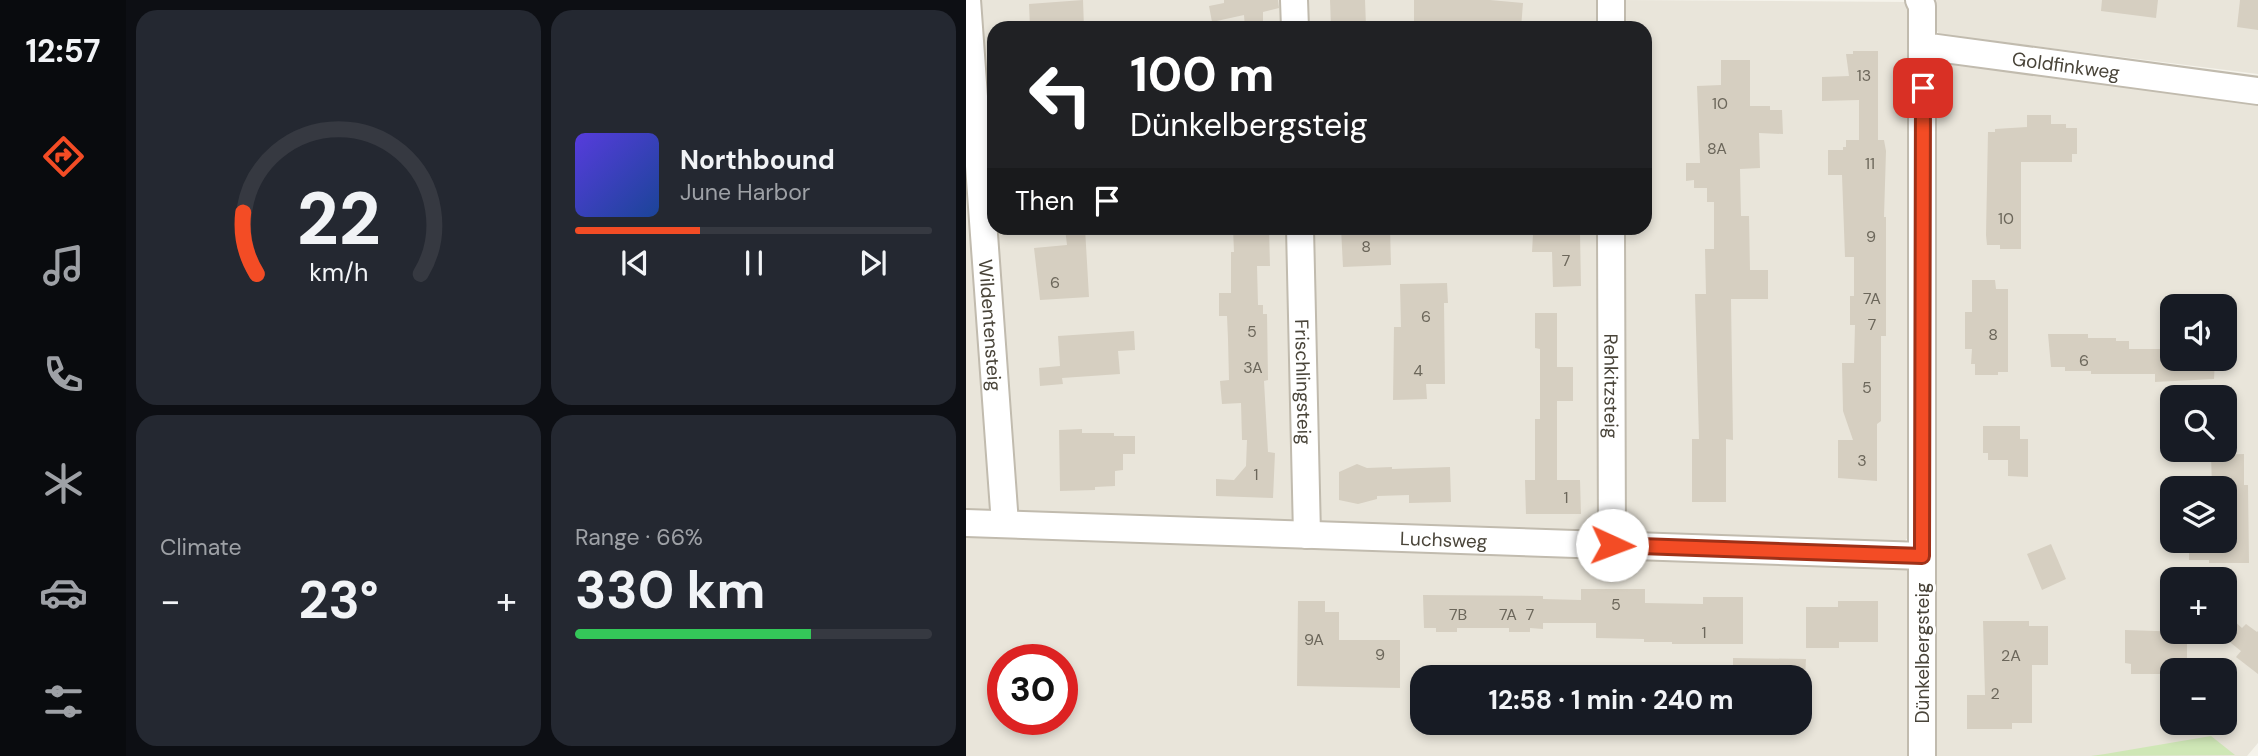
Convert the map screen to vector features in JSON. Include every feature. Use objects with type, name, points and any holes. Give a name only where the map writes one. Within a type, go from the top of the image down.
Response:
[{"type":"street","name":"Wildentensteig","points":[[967,0],[1005,524]]},
{"type":"street","points":[[1294,0],[1294,21]]},
{"type":"street","points":[[1611,0],[1611,21]]},
{"type":"street","points":[[1919,0],[1922,6],[1922,46]]},
{"type":"street","name":"Goldfinkweg","points":[[1922,46],[2258,91]]},
{"type":"street","name":"Dünkelbergsteig","points":[[1922,46],[1922,756]]},
{"type":"street","name":"Frischlingsteig","points":[[1300,235],[1307,535]]},
{"type":"street","name":"Rehkitzsteig","points":[[1611,235],[1612,545]]},
{"type":"street","name":"Luchsweg","points":[[966,523],[1922,556]]},
{"type":"shaded area","points":[[975,0],[1285,0],[1286,21],[987,21],[987,150]]},
{"type":"shaded area","points":[[1304,0],[1603,0],[1603,21],[1305,21]]},
{"type":"shaded area","points":[[1620,0],[1908,2],[1909,536],[1904,542],[1624,531],[1621,235],[1652,235],[1652,21],[1620,21]]},
{"type":"shaded area","points":[[1934,0],[2258,0],[2258,74],[1939,34],[1934,26]]},
{"type":"shaded area","points":[[1940,60],[2258,101],[2258,743],[2247,756],[1933,756],[1934,64]]},
{"type":"shaded area","points":[[966,115],[991,512],[966,512]]},
{"type":"shaded area","points":[[994,235],[1291,235],[1294,522],[1016,513]]},
{"type":"shaded area","points":[[1310,235],[1604,235],[1599,531],[1318,521]]},
{"type":"shaded area","points":[[966,537],[1907,569],[1910,570],[1913,756],[966,756]]},
{"type":"green space","points":[[2211,736],[2235,755],[2091,756],[2105,754]]},
{"type":"building","points":[[1083,0],[1084,21],[1030,21],[1029,4]]},
{"type":"building","points":[[1224,0],[1278,0],[1279,8],[1263,12],[1263,21],[1244,21],[1244,15],[1212,21],[1209,6],[1224,3]]},
{"type":"building","points":[[1330,0],[1365,0],[1366,21],[1331,21]]},
{"type":"building","points":[[1414,0],[1523,3],[1522,21],[1414,21]]},
{"type":"building","points":[[2102,0],[2158,0],[2156,18],[2101,11]]},
{"type":"building","points":[[2240,0],[2258,0],[2258,30],[2237,27]]},
{"type":"building","points":[[1853,51],[1878,51],[1878,140],[1884,140],[1886,151],[1886,336],[1881,336],[1881,421],[1877,424],[1877,481],[1838,478],[1838,440],[1853,440],[1843,411],[1842,363],[1854,363],[1855,325],[1850,325],[1850,296],[1854,296],[1854,257],[1845,257],[1842,175],[1828,175],[1828,150],[1843,150],[1846,140],[1859,140],[1859,100],[1822,101],[1822,77],[1849,76],[1846,54],[1853,54]]},
{"type":"building","points":[[1721,60],[1750,60],[1750,106],[1770,106],[1770,110],[1782,110],[1783,134],[1759,133],[1760,168],[1740,169],[1741,216],[1749,216],[1750,270],[1768,270],[1768,299],[1731,299],[1733,440],[1726,439],[1726,502],[1692,502],[1692,439],[1699,439],[1695,294],[1706,294],[1705,249],[1714,249],[1714,202],[1707,202],[1707,188],[1694,188],[1694,180],[1686,181],[1686,163],[1700,163],[1697,86],[1721,85]]},
{"type":"building","points":[[2027,115],[2051,115],[2051,124],[2066,124],[2066,128],[2077,128],[2077,154],[2072,154],[2072,162],[2021,162],[2021,249],[2000,249],[2000,245],[1987,245],[1988,132],[2027,127]]},
{"type":"building","points":[[1066,235],[1085,235],[1089,297],[1040,300],[1034,248],[1067,245]]},
{"type":"building","points":[[1233,235],[1269,235],[1270,266],[1257,266],[1258,305],[1263,305],[1263,314],[1267,314],[1268,380],[1264,381],[1268,452],[1275,453],[1273,498],[1216,496],[1216,479],[1234,480],[1246,466],[1247,440],[1242,440],[1241,403],[1222,404],[1220,381],[1229,380],[1227,316],[1219,316],[1219,293],[1231,293],[1231,252],[1234,252]]},
{"type":"building","points":[[1341,235],[1390,235],[1391,265],[1343,267]]},
{"type":"building","points":[[1533,235],[1580,235],[1581,286],[1553,287],[1552,252],[1532,252]]},
{"type":"building","points":[[1972,280],[1995,280],[1996,289],[2008,289],[2008,372],[1975,375],[1975,364],[1971,364],[1972,349],[1965,349],[1965,312],[1972,312]]},
{"type":"building","points":[[1447,283],[1448,303],[1444,303],[1445,384],[1426,384],[1427,399],[1393,400],[1394,327],[1401,327],[1400,284]]},
{"type":"building","points":[[1535,313],[1557,313],[1557,367],[1573,367],[1573,401],[1557,401],[1557,480],[1580,480],[1581,514],[1526,514],[1525,480],[1535,480],[1535,419],[1540,419],[1540,349],[1535,348]]},
{"type":"building","points":[[1134,331],[1135,350],[1118,351],[1120,374],[1062,378],[1063,384],[1040,386],[1039,368],[1060,366],[1058,336]]},
{"type":"building","points":[[2048,334],[2088,334],[2088,338],[2129,341],[2129,349],[2160,349],[2160,371],[2214,371],[2214,379],[2155,382],[2155,374],[2091,374],[2091,371],[2065,371],[2065,367],[2051,367]]},
{"type":"building","points":[[1983,426],[2020,426],[2020,439],[2028,439],[2028,477],[2008,476],[2008,460],[1988,460],[1988,453],[1983,453]]},
{"type":"building","points":[[1082,429],[1082,433],[1135,436],[1135,454],[1123,454],[1123,470],[1115,471],[1115,486],[1095,487],[1095,490],[1060,491],[1059,430]]},
{"type":"building","points":[[2237,454],[2244,454],[2244,485],[2248,485],[2249,563],[2189,560],[2189,553],[2237,553],[2237,476],[2212,476],[2211,462],[2237,462]]},
{"type":"building","points":[[1357,464],[1367,468],[1392,469],[1450,467],[1451,502],[1409,503],[1409,495],[1377,496],[1377,499],[1358,504],[1339,500],[1339,472]]},
{"type":"building","points":[[2051,544],[2066,579],[2042,590],[2027,554]]},
{"type":"building","points":[[1581,589],[1645,589],[1645,603],[1703,604],[1703,597],[1743,597],[1743,644],[1672,644],[1644,642],[1644,639],[1596,638],[1596,623],[1543,623],[1543,629],[1530,628],[1530,632],[1509,632],[1509,628],[1457,628],[1457,632],[1436,632],[1436,628],[1424,628],[1423,595],[1543,596],[1543,599],[1581,600]]},
{"type":"building","points":[[1298,601],[1325,601],[1325,612],[1339,612],[1339,640],[1400,640],[1400,688],[1297,686]]},
{"type":"building","points":[[1838,601],[1878,601],[1878,642],[1839,642],[1839,648],[1806,648],[1806,607],[1838,607]]},
{"type":"building","points":[[1983,621],[2029,621],[2029,626],[2048,626],[2048,665],[2032,665],[2032,723],[2012,723],[2012,729],[1967,729],[1967,695],[1985,695]]},
{"type":"building","points":[[2237,624],[2242,628],[2246,624],[2258,631],[2258,674],[2236,657],[2241,651],[2232,644],[2237,644]]},
{"type":"building","points":[[2125,630],[2160,631],[2160,644],[2187,644],[2187,658],[2160,658],[2160,674],[2131,674],[2131,664],[2125,663]]},
{"type":"building","points":[[1733,658],[1806,659],[1806,665],[1733,665]]},
{"type":"route","points":[[1612,545],[1922,556],[1923,88]]}]
